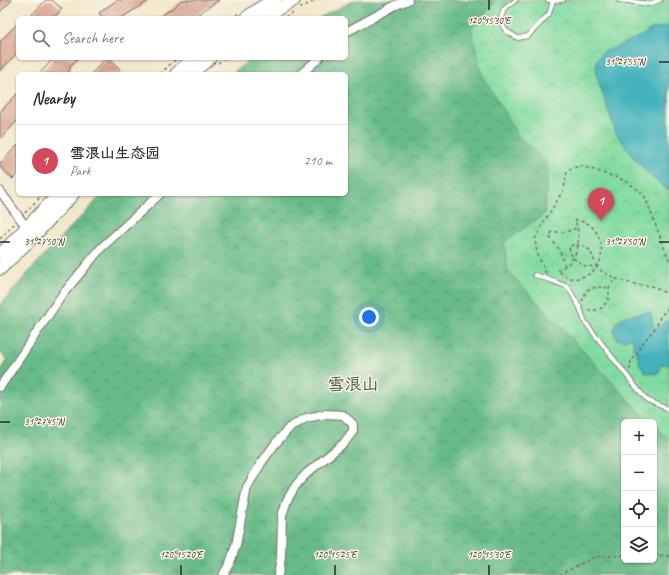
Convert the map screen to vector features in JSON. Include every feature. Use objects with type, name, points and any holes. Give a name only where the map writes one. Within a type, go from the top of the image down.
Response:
[{"type":"street","points":[[264,11],[275,0]]},
{"type":"street","points":[[251,16],[294,0]]},
{"type":"street","points":[[348,31],[396,4],[408,0]]},
{"type":"street","points":[[178,72],[191,60]]},
{"type":"street","points":[[192,72],[208,60]]},
{"type":"street","points":[[303,72],[317,60]]},
{"type":"street","points":[[0,192],[33,235]]},
{"type":"street","points":[[0,255],[33,235],[58,196]]},
{"type":"street","points":[[0,269],[71,196]]},
{"type":"street","points":[[0,387],[62,295],[101,248],[158,196]]},
{"type":"street","points":[[223,575],[230,563],[236,545],[248,487],[262,462],[275,444],[289,428],[306,418],[326,414],[343,415],[353,424],[353,431],[344,443],[306,473],[296,485],[287,500],[282,516],[281,558],[278,575]]},
{"type":"lane","points":[[516,0],[504,10],[500,21],[506,31],[518,38],[528,36],[548,14],[551,1],[563,0]]},
{"type":"lane","points":[[619,0],[649,4],[660,0]]},
{"type":"lane","points":[[535,276],[568,287],[580,308],[585,322],[631,381],[647,400],[669,409]]},
{"type":"path","points":[[288,16],[317,0]]},
{"type":"path","points":[[162,72],[175,60]]},
{"type":"path","points":[[550,280],[537,253],[535,239],[564,189],[567,172],[572,168],[582,166],[624,180],[640,191],[645,197],[669,260]]},
{"type":"path","points":[[574,220],[586,223],[595,230],[600,240],[602,252],[597,268],[589,275],[578,279],[568,277],[557,270],[565,266],[573,258],[578,244],[579,236],[574,220]]},
{"type":"path","points":[[565,266],[550,235],[552,232],[565,232],[577,228]]},
{"type":"path","points":[[597,268],[591,251],[586,247],[578,244],[568,246],[573,258],[585,266],[597,268],[617,279],[633,284],[652,286],[669,295]]},
{"type":"path","points":[[609,288],[601,286],[587,290],[580,308],[590,311],[598,310],[603,307],[610,298],[609,288],[611,283],[617,279]]},
{"type":"path","points":[[667,293],[669,284]]},
{"type":"path","points":[[631,381],[631,360],[636,356],[641,345],[656,327],[660,317],[669,307]]},
{"type":"path","points":[[559,575],[594,557],[621,555]]},
{"type":"path","points":[[657,555],[669,556]]},
{"type":"green space","name":"雪浪山","points":[[355,0],[493,0],[493,5],[472,29],[519,137],[544,160],[548,169],[544,214],[508,271],[647,419],[621,419],[621,563],[657,563],[657,429],[669,440],[669,575],[0,575],[0,372],[8,359],[0,353],[0,305],[45,254],[101,196],[348,196],[348,72],[234,72],[250,60],[348,60],[348,16],[323,16]]},
{"type":"green space","points":[[493,0],[669,0],[669,440],[657,429],[657,419],[647,419],[508,271],[504,242],[544,214],[548,169],[544,160],[519,137],[482,75],[471,29],[493,5]]},
{"type":"water","points":[[669,26],[669,191],[651,176],[636,160],[616,133],[596,74],[597,60],[602,52],[610,50],[643,35],[651,29]]},
{"type":"water","points":[[648,312],[651,313],[654,328],[656,329],[664,322],[669,321],[669,366],[662,364],[659,372],[654,374],[645,372],[640,364],[637,352],[633,348],[633,339],[617,339],[614,332],[616,322],[625,316]]},
{"type":"building","points":[[0,0],[12,0],[0,12]]},
{"type":"building","points":[[46,0],[52,0],[62,9],[55,16],[31,16]]},
{"type":"building","points":[[117,0],[150,0],[124,16],[101,16],[99,13]]},
{"type":"building","points":[[182,0],[219,0],[195,16],[161,16]]},
{"type":"building","points":[[16,25],[16,54],[0,71],[0,42]]},
{"type":"building","points":[[52,60],[76,60],[69,67],[71,69],[68,72],[41,72]]},
{"type":"building","points":[[104,60],[110,60],[120,69],[118,72],[93,72]]},
{"type":"building","points":[[16,95],[16,122],[0,139],[0,112]]},
{"type":"building","points":[[16,147],[16,175],[13,179],[0,167],[0,163]]},
{"type":"place","name":"雪浪山生态园","points":[[601,221]]}]
